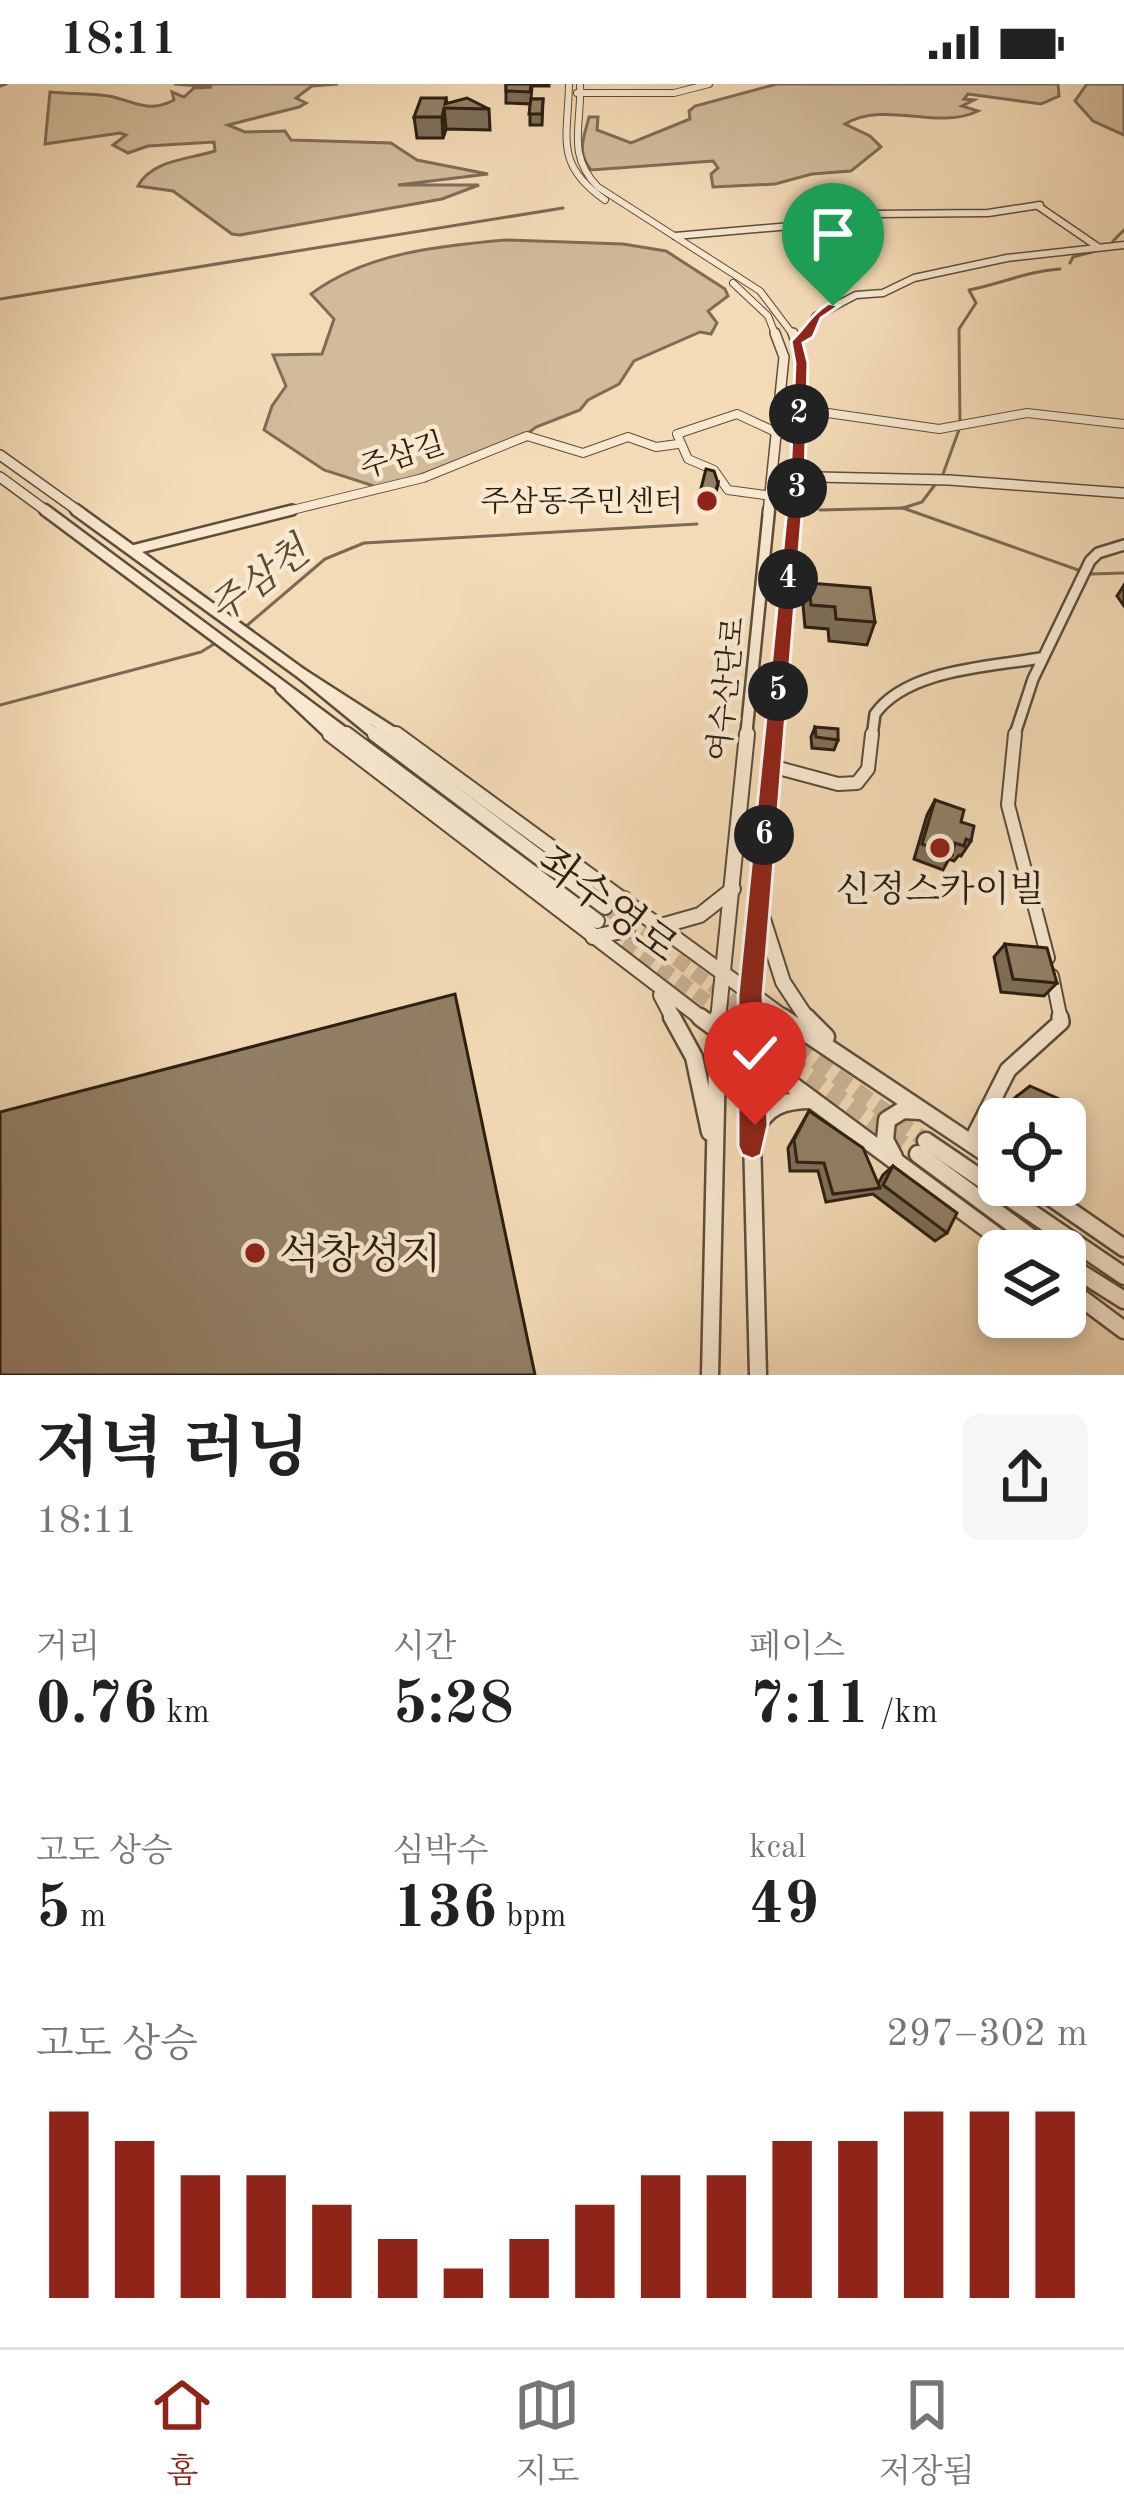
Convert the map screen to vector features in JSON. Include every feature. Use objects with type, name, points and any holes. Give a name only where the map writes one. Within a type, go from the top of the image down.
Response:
[{"type":"street","points":[[706,84],[674,93],[569,90],[563,152],[572,174],[595,195],[744,290],[768,316],[781,341],[797,341],[808,334],[816,316],[856,295],[883,293],[911,279],[1124,245]]},
{"type":"street","points":[[581,90],[581,120],[573,152],[579,167],[598,187],[760,291],[797,341]]},
{"type":"street","points":[[675,236],[860,220],[874,214],[988,213],[1039,206],[1098,247]]},
{"type":"street","name":"여수산단로","points":[[715,1155],[717,1031],[780,434],[781,341]]},
{"type":"street","name":"여수산단로","points":[[758,1375],[751,995],[798,479],[801,363],[797,341]]},
{"type":"street","points":[[800,409],[950,428],[996,416],[1039,417],[1063,411],[1124,424]]},
{"type":"street","points":[[772,496],[728,490],[716,472],[692,463],[678,444],[679,433],[728,414],[742,415],[760,429],[780,434]]},
{"type":"street","name":"주삼길","points":[[132,550],[423,478],[527,436],[542,436],[580,453],[599,452],[628,437],[656,447],[678,444]]},
{"type":"street","points":[[0,454],[132,550]]},
{"type":"street","points":[[774,476],[949,480],[1124,493]]},
{"type":"street","name":"좌수영로","points":[[0,477],[281,688],[305,715],[594,929],[653,984],[989,1230]]},
{"type":"street","points":[[971,1142],[1008,1070],[1061,1022],[1008,804],[1016,740],[1040,658],[1085,572],[1098,553],[1124,545]]},
{"type":"street","name":"좌수영로","points":[[132,550],[605,907]]},
{"type":"street","points":[[771,766],[838,784],[856,783],[868,772],[874,717],[884,701],[933,680],[1040,658]]},
{"type":"street","name":"좌수영로","points":[[302,674],[339,693],[661,926],[722,976],[978,1147]]},
{"type":"street","points":[[661,926],[700,915],[734,888]]},
{"type":"street","points":[[759,896],[778,979],[810,1023],[868,1073]]},
{"type":"street","points":[[594,929],[627,930],[632,915],[623,898]]},
{"type":"street","points":[[653,984],[694,1057],[715,1155],[710,1375]]},
{"type":"street","points":[[752,1146],[755,1125],[765,1112],[779,1102],[812,1100]]},
{"type":"street","points":[[899,1164],[885,1140],[887,1120],[903,1110],[926,1113]]},
{"type":"street","points":[[1023,1230],[922,1147],[1052,1230]]},
{"type":"street","points":[[1063,1206],[1124,1248]]},
{"type":"street","points":[[1086,1252],[1124,1276]]},
{"type":"street","points":[[1086,1276],[1124,1300]]},
{"type":"street","points":[[1086,1302],[1124,1330]]},
{"type":"shaded area","points":[[174,84],[338,84],[312,86],[296,98],[306,103],[299,107],[228,125],[245,132],[285,131],[291,140],[391,143],[417,160],[488,174],[398,185],[479,185],[442,199],[240,235],[173,191],[138,186],[161,166],[215,151],[214,142],[148,146],[128,153],[113,145],[126,135],[120,133],[45,144],[50,92],[102,95],[156,106],[174,100],[172,92],[184,97],[194,88],[212,87]]},
{"type":"shaded area","points":[[777,84],[1058,84],[1059,96],[1041,104],[968,94],[964,99],[974,100],[962,106],[978,111],[962,116],[861,117],[845,124],[881,147],[851,171],[812,174],[775,184],[713,187],[711,174],[718,168],[713,161],[591,170],[584,157],[589,117],[598,117],[597,130],[631,143],[690,119],[689,111],[695,106]]},
{"type":"shaded area","points":[[1087,84],[1124,84],[1124,135],[1093,121],[1075,101]]},
{"type":"shaded area","points":[[505,240],[623,244],[666,251],[725,289],[728,296],[708,311],[717,323],[711,334],[700,332],[634,361],[619,384],[588,400],[580,410],[523,437],[383,489],[324,470],[264,430],[286,386],[273,355],[322,354],[334,319],[311,294],[379,260]]},
{"type":"building","points":[[506,84],[531,84],[530,92],[506,91]]},
{"type":"building","points":[[421,98],[446,98],[445,104],[467,98],[489,109],[444,108],[442,117],[414,117]]},
{"type":"building","points":[[531,99],[543,99],[542,114],[529,114]]},
{"type":"building","points":[[706,469],[714,471],[718,483],[714,498],[699,496]]},
{"type":"building","points":[[809,583],[870,588],[875,622],[836,619],[835,607],[811,605]]},
{"type":"building","points":[[815,727],[838,729],[838,740],[816,737]]},
{"type":"building","points":[[935,800],[964,810],[961,822],[974,826],[971,841],[966,839],[964,846],[955,843],[952,855],[922,844]]},
{"type":"building","points":[[1005,944],[1047,948],[1057,983],[1013,979]]},
{"type":"building","name":"석창성지","points":[[455,994],[535,1375],[0,1375],[0,1112]]},
{"type":"building","points":[[1030,1086],[1057,1098],[1016,1098]]},
{"type":"building","points":[[809,1111],[863,1148],[880,1188],[833,1194],[824,1163],[797,1162],[794,1140]]},
{"type":"building","points":[[893,1166],[957,1213],[947,1233],[883,1185]]},
{"type":"waterway","points":[[0,86],[6,84]]},
{"type":"waterway","points":[[0,299],[563,208]]},
{"type":"waterway","points":[[1113,241],[1124,230]]},
{"type":"waterway","points":[[1070,263],[1073,257],[1096,251]]},
{"type":"waterway","points":[[943,474],[960,427],[959,329],[976,303],[969,290],[1060,269]]},
{"type":"waterway","points":[[903,508],[922,502],[937,482]]},
{"type":"waterway","name":"주삼천","points":[[820,510],[903,508]]},
{"type":"waterway","name":"주삼천","points":[[903,508],[1081,571]]},
{"type":"waterway","name":"주삼천","points":[[244,628],[325,559],[364,543],[697,524]]},
{"type":"waterway","name":"주삼천","points":[[1090,574],[1124,573]]},
{"type":"waterway","name":"주삼천","points":[[0,705],[201,652],[214,644]]},
{"type":"tunnel","points":[[605,907],[759,1020]]},
{"type":"tunnel","points":[[607,928],[733,1020]]},
{"type":"tunnel","points":[[729,1017],[918,1154]]},
{"type":"tunnel","points":[[755,1017],[926,1141]]},
{"type":"place","name":"주삼동주민센터","points":[[707,501]]},
{"type":"place","name":"신정스카이빌","points":[[940,848]]},
{"type":"place","name":"석창성지","points":[[255,1253]]},
{"type":"route","points":[[755,1125],[752,1146],[749,1022],[798,479],[801,363],[797,341],[808,334],[816,316],[833,306]]}]
